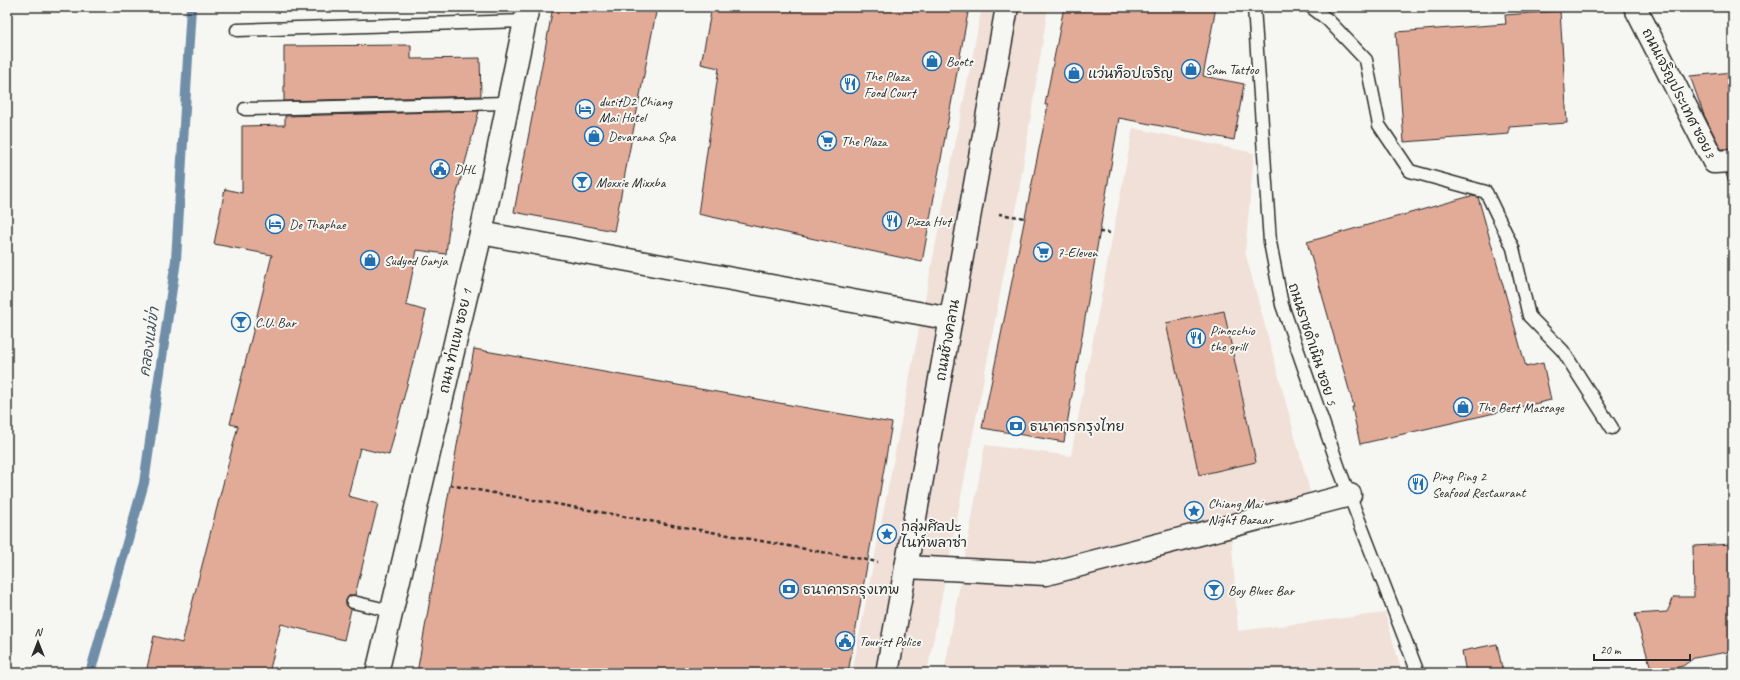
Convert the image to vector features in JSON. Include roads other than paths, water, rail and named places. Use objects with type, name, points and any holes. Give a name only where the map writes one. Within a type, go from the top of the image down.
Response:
[{"type":"street","name":"ถนนช้างคลาน","points":[[887,673],[1007,7]]},
{"type":"street","name":"ถนนเจริญประเทศ ซอย3","points":[[1635,7],[1714,162],[1733,161]]},
{"type":"street","name":"ถนน ท่าแพ ซอย 1","points":[[376,673],[481,233],[526,14]]},
{"type":"street","points":[[481,233],[951,319]]},
{"type":"street","points":[[906,567],[1046,574],[1350,495]]},
{"type":"lane","name":"ถนนราชดำเนิน ซอย 5","points":[[1254,7],[1270,242],[1282,305],[1350,495],[1418,673]]},
{"type":"lane","points":[[1311,7],[1328,20],[1366,60],[1379,125],[1410,171],[1486,192],[1513,248],[1529,316],[1563,351],[1612,428]]},
{"type":"lane","points":[[237,30],[526,14]]},
{"type":"lane","points":[[245,109],[507,104]]},
{"type":"lane","points":[[353,602],[391,611]]},
{"type":"waterway","name":"คลองแม่ข่า","points":[[90,673],[144,483],[176,260],[191,7]]},
{"type":"place","name":"Boots","points":[[932,61]]},
{"type":"place","name":"Sam Tattoo","points":[[1191,69]]},
{"type":"place","name":"แว่นท็อปเจริญ","points":[[1074,73]]},
{"type":"place","name":"The Plaza Food Court","points":[[850,84]]},
{"type":"place","name":"dusitD2 Chiang Mai Hotel","points":[[585,109]]},
{"type":"place","name":"Devarana Spa","points":[[594,136]]},
{"type":"place","name":"The Plaza","points":[[827,141]]},
{"type":"place","name":"DHL","points":[[440,169]]},
{"type":"place","name":"Moxxie Mixxba","points":[[582,182]]},
{"type":"place","name":"Pizza Hut","points":[[892,221]]},
{"type":"place","name":"De Thaphae","points":[[275,224]]},
{"type":"place","name":"7-Eleven","points":[[1043,252]]},
{"type":"place","name":"Sudyod Ganja","points":[[370,260]]},
{"type":"place","name":"C.U. Bar","points":[[241,322]]},
{"type":"place","name":"Pinocchio the grill","points":[[1196,338]]},
{"type":"place","name":"The Best Massage","points":[[1463,407]]},
{"type":"place","name":"ธนาคารกรุงไทย","points":[[1016,426]]},
{"type":"place","name":"Ping Ping 2 Seafood Restaurant","points":[[1418,484]]},
{"type":"place","name":"Chiang Mai Night Bazaar","points":[[1194,511]]},
{"type":"place","name":"กลุ่มศิลปะ ไนท์พลาซ่า","points":[[887,534]]},
{"type":"place","name":"ธนาคารกรุงเทพ","points":[[789,589]]},
{"type":"place","name":"Boy Blues Bar","points":[[1214,590]]},
{"type":"place","name":"Tourist Police","points":[[845,641]]}]
